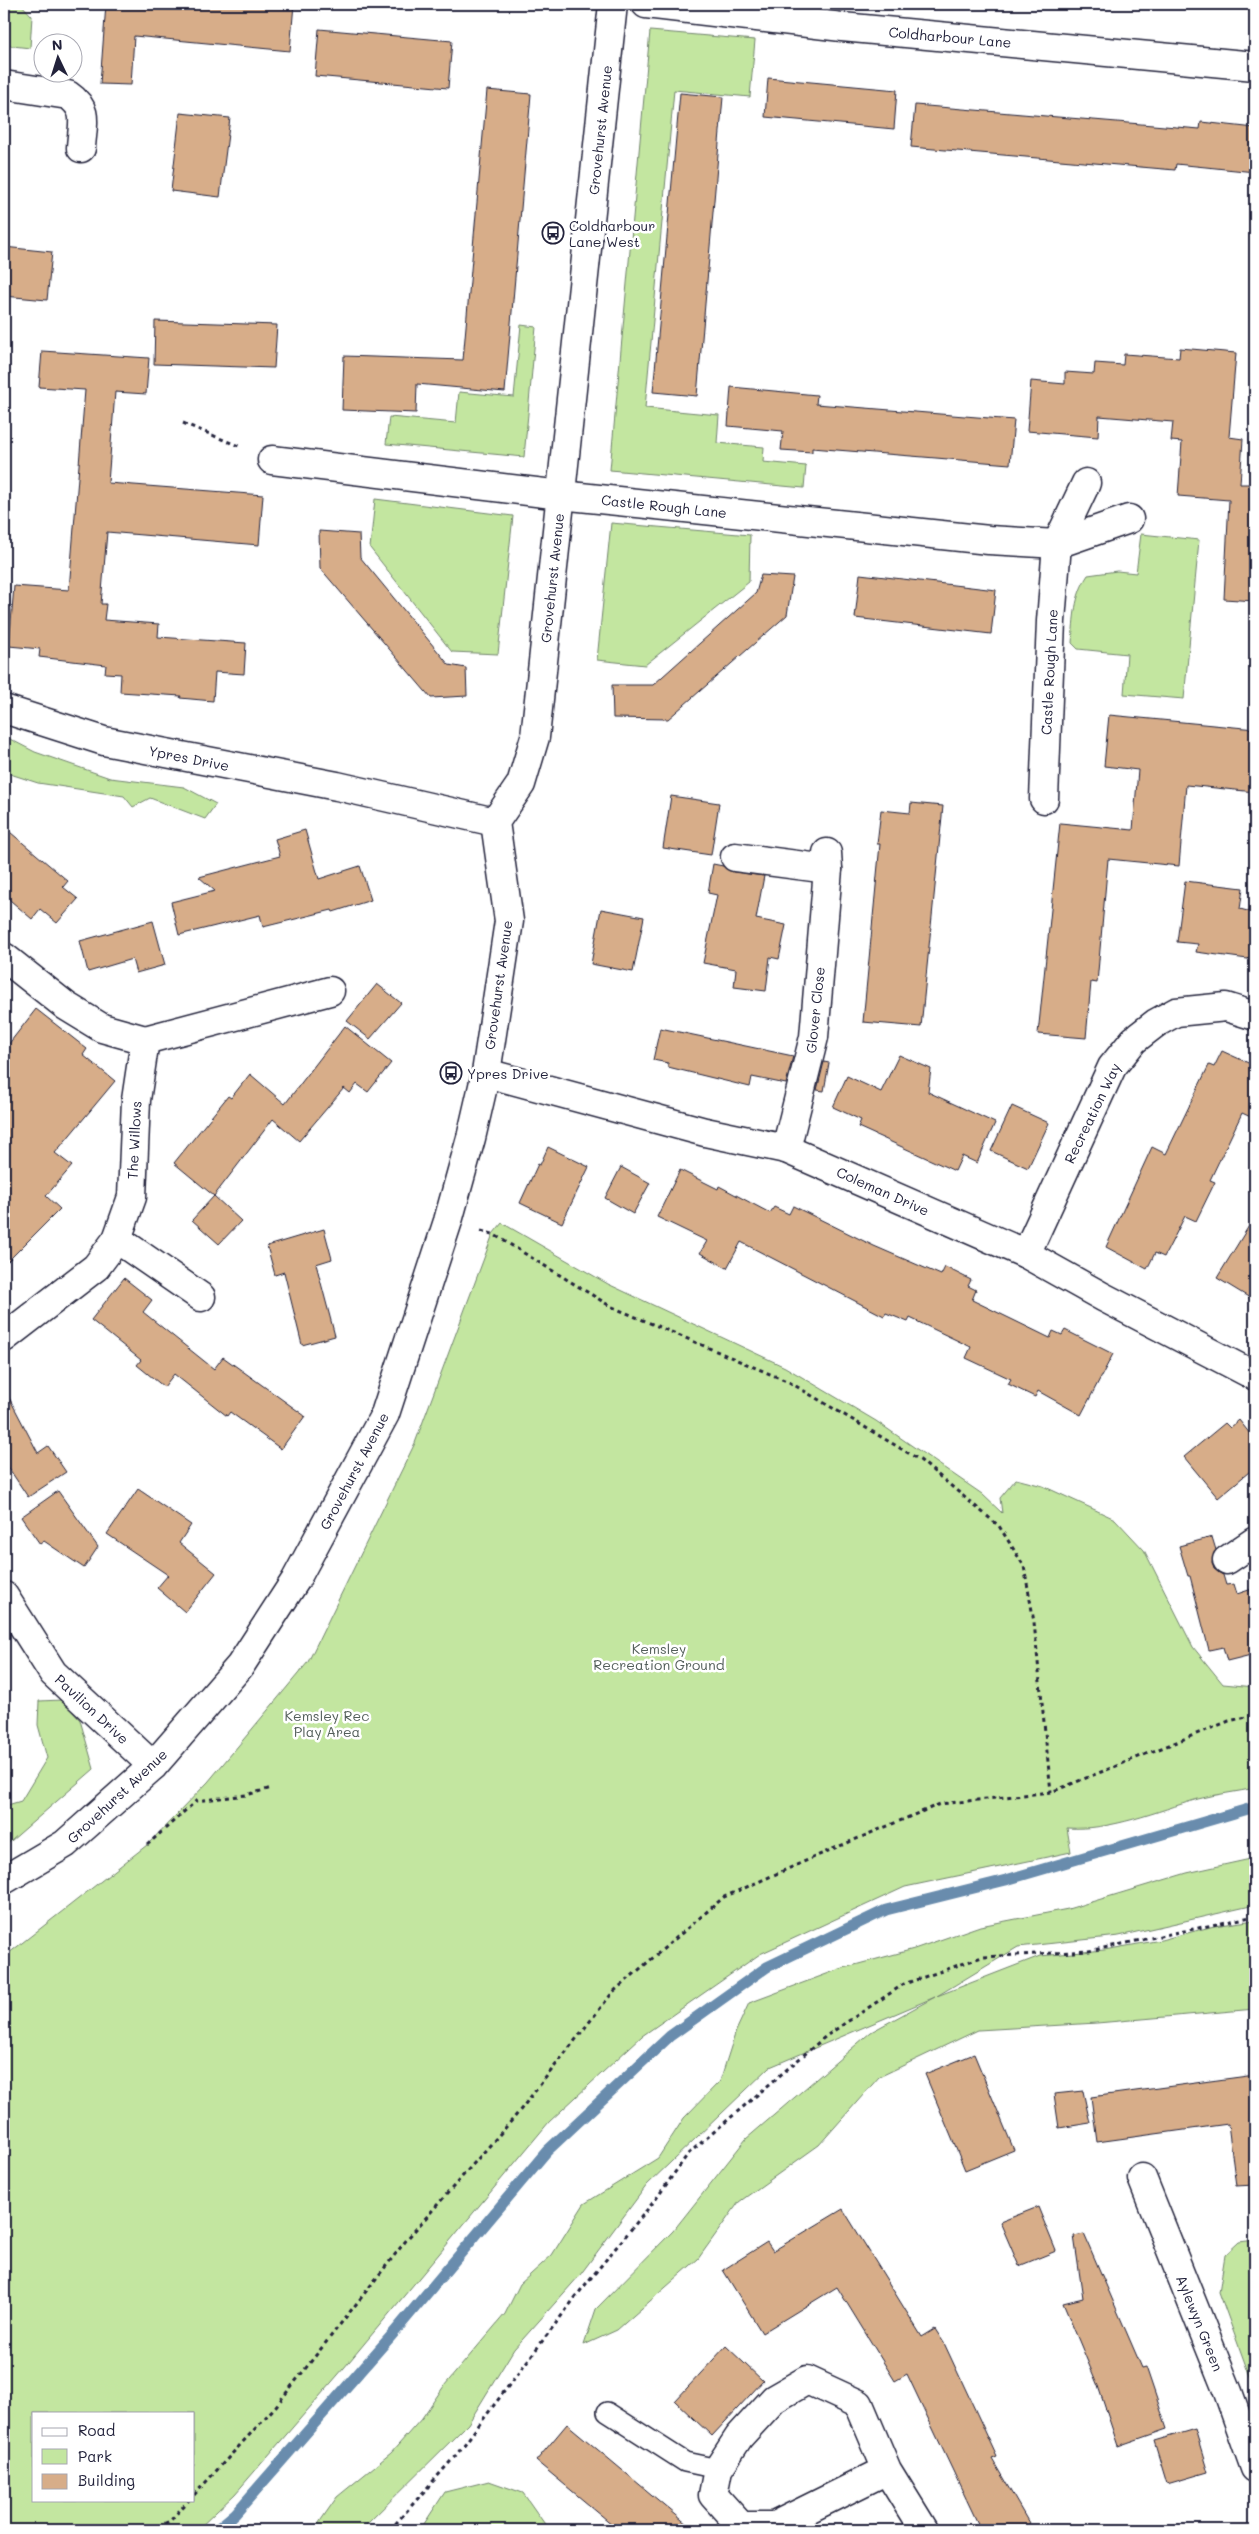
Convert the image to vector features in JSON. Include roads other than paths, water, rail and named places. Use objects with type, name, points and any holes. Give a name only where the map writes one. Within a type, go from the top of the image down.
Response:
[{"type":"street","name":"Grovehurst Avenue","points":[[4,1880],[64,1844],[153,1766],[240,1666],[295,1581],[385,1414],[448,1221],[472,1138],[486,1074],[509,921],[495,822],[521,784],[535,737],[613,4]]},
{"type":"street","name":"Coldharbour Lane","points":[[646,4],[842,27],[1255,66]]},
{"type":"street","points":[[4,85],[68,95],[76,100],[82,106],[83,113],[81,148]]},
{"type":"street","name":"Castle Rough Lane","points":[[272,460],[562,495],[989,540],[1057,544],[1129,519]]},
{"type":"street","name":"Castle Rough Lane","points":[[1044,800],[1051,621],[1057,544],[1086,483]]},
{"type":"street","name":"Ypres Drive","points":[[4,708],[104,741],[337,786],[495,822]]},
{"type":"street","name":"Glover Close","points":[[735,856],[828,861],[814,1037],[786,1149]]},
{"type":"street","points":[[4,956],[66,1006],[102,1028],[145,1040],[330,991]]},
{"type":"street","name":"Recreation Way","points":[[1026,1254],[1112,1067],[1134,1040],[1156,1023],[1176,1012],[1226,1008],[1255,1016]]},
{"type":"street","name":"The Willows","points":[[4,1338],[96,1267],[117,1239],[132,1197],[136,1100],[145,1040]]},
{"type":"street","name":"Coleman Drive","points":[[486,1074],[705,1132],[786,1149],[1026,1254],[1103,1297],[1255,1376]]},
{"type":"street","points":[[117,1239],[201,1297]]},
{"type":"street","points":[[1227,1560],[1255,1542]]},
{"type":"street","name":"Pavilion Drive","points":[[4,1596],[53,1672],[153,1766]]},
{"type":"street","name":"Aylewyn Green","points":[[1142,2178],[1224,2383],[1255,2468]]},
{"type":"street","points":[[887,2470],[774,2526],[741,2526],[713,2495],[718,2468],[739,2437],[774,2399],[807,2380],[859,2404],[887,2470],[924,2530]]},
{"type":"lane","points":[[608,2412],[684,2462],[718,2468]]},
{"type":"waterway","points":[[216,2530],[235,2514],[391,2336],[547,2151],[670,2036],[767,1967],[886,1910],[1006,1880],[1255,1807]]},
{"type":"place","name":"Coldharbour Lane West","points":[[553,233]]},
{"type":"place","name":"Ypres Drive","points":[[451,1073]]},
{"type":"park label","name":"Kemsley Recreation Ground","points":[[659,1656]]},
{"type":"park label","name":"Kemsley Rec Play Area","points":[[327,1724]]}]
